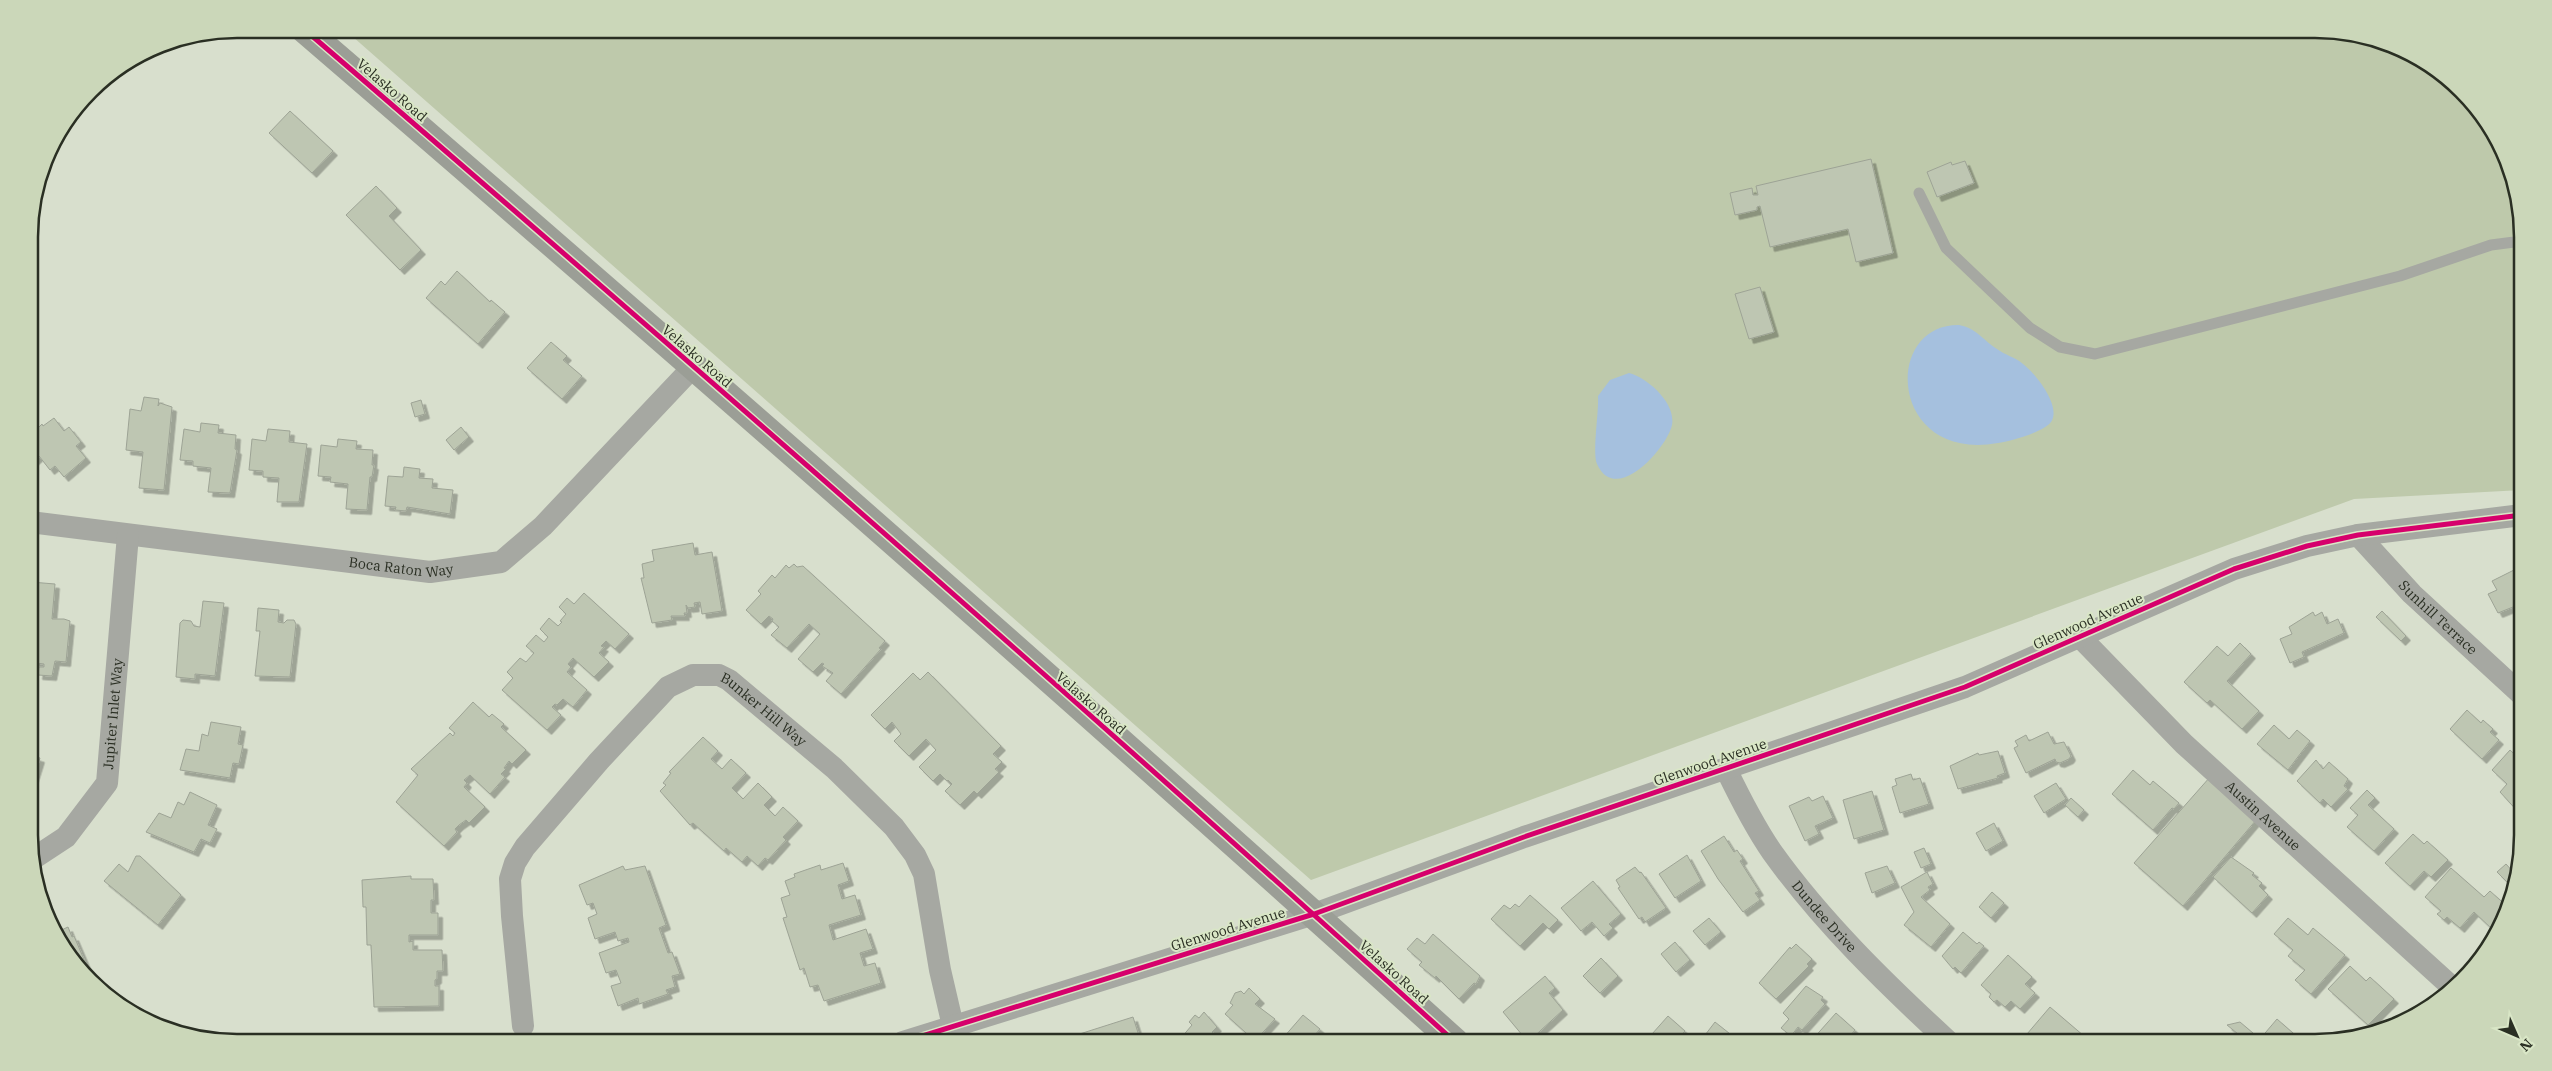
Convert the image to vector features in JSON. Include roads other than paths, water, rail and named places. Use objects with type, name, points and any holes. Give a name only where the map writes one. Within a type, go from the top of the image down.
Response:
[{"type":"street","name":"Velasko Road","points":[[314,38],[693,367],[1314,914],[1446,1034]]},
{"type":"street","name":"Boca Raton Way","points":[[38,523],[430,572],[501,562],[543,526],[693,367]]},
{"type":"street","name":"Glenwood Avenue","points":[[928,1034],[1314,914],[1524,837],[1964,687],[2234,569],[2307,546],[2358,535],[2514,517]]},
{"type":"street","name":"Jupiter Inlet Way","points":[[39,855],[66,837],[107,783],[128,535]]},
{"type":"street","name":"Sunhill Terrace","points":[[2358,535],[2412,594],[2514,688]]},
{"type":"street","name":"Austin Avenue","points":[[2080,637],[2184,744],[2448,983]]},
{"type":"street","name":"Bunker Hill Way","points":[[523,1026],[510,879],[515,863],[525,847],[599,761],[668,687],[693,675],[719,675],[730,680],[834,768],[894,827],[915,855],[924,874],[940,970],[953,1026]]},
{"type":"street","name":"Dundee Drive","points":[[1726,769],[1746,811],[1772,852],[1817,910],[1940,1034]]},
{"type":"lane","points":[[1919,193],[1946,248],[2030,328],[2060,347],[2095,354],[2400,276],[2491,245],[2514,242]]},
{"type":"water","points":[[1959,325],[1975,332],[1992,346],[2028,368],[2046,390],[2053,407],[2051,422],[2047,426],[2026,436],[2003,442],[1962,444],[1935,433],[1917,414],[1909,391],[1909,367],[1917,346],[1934,331]]},
{"type":"water","points":[[1629,373],[1652,386],[1665,400],[1670,408],[1672,425],[1661,447],[1651,459],[1640,469],[1628,476],[1616,479],[1605,475],[1597,464],[1595,442],[1598,396],[1610,380]]}]
